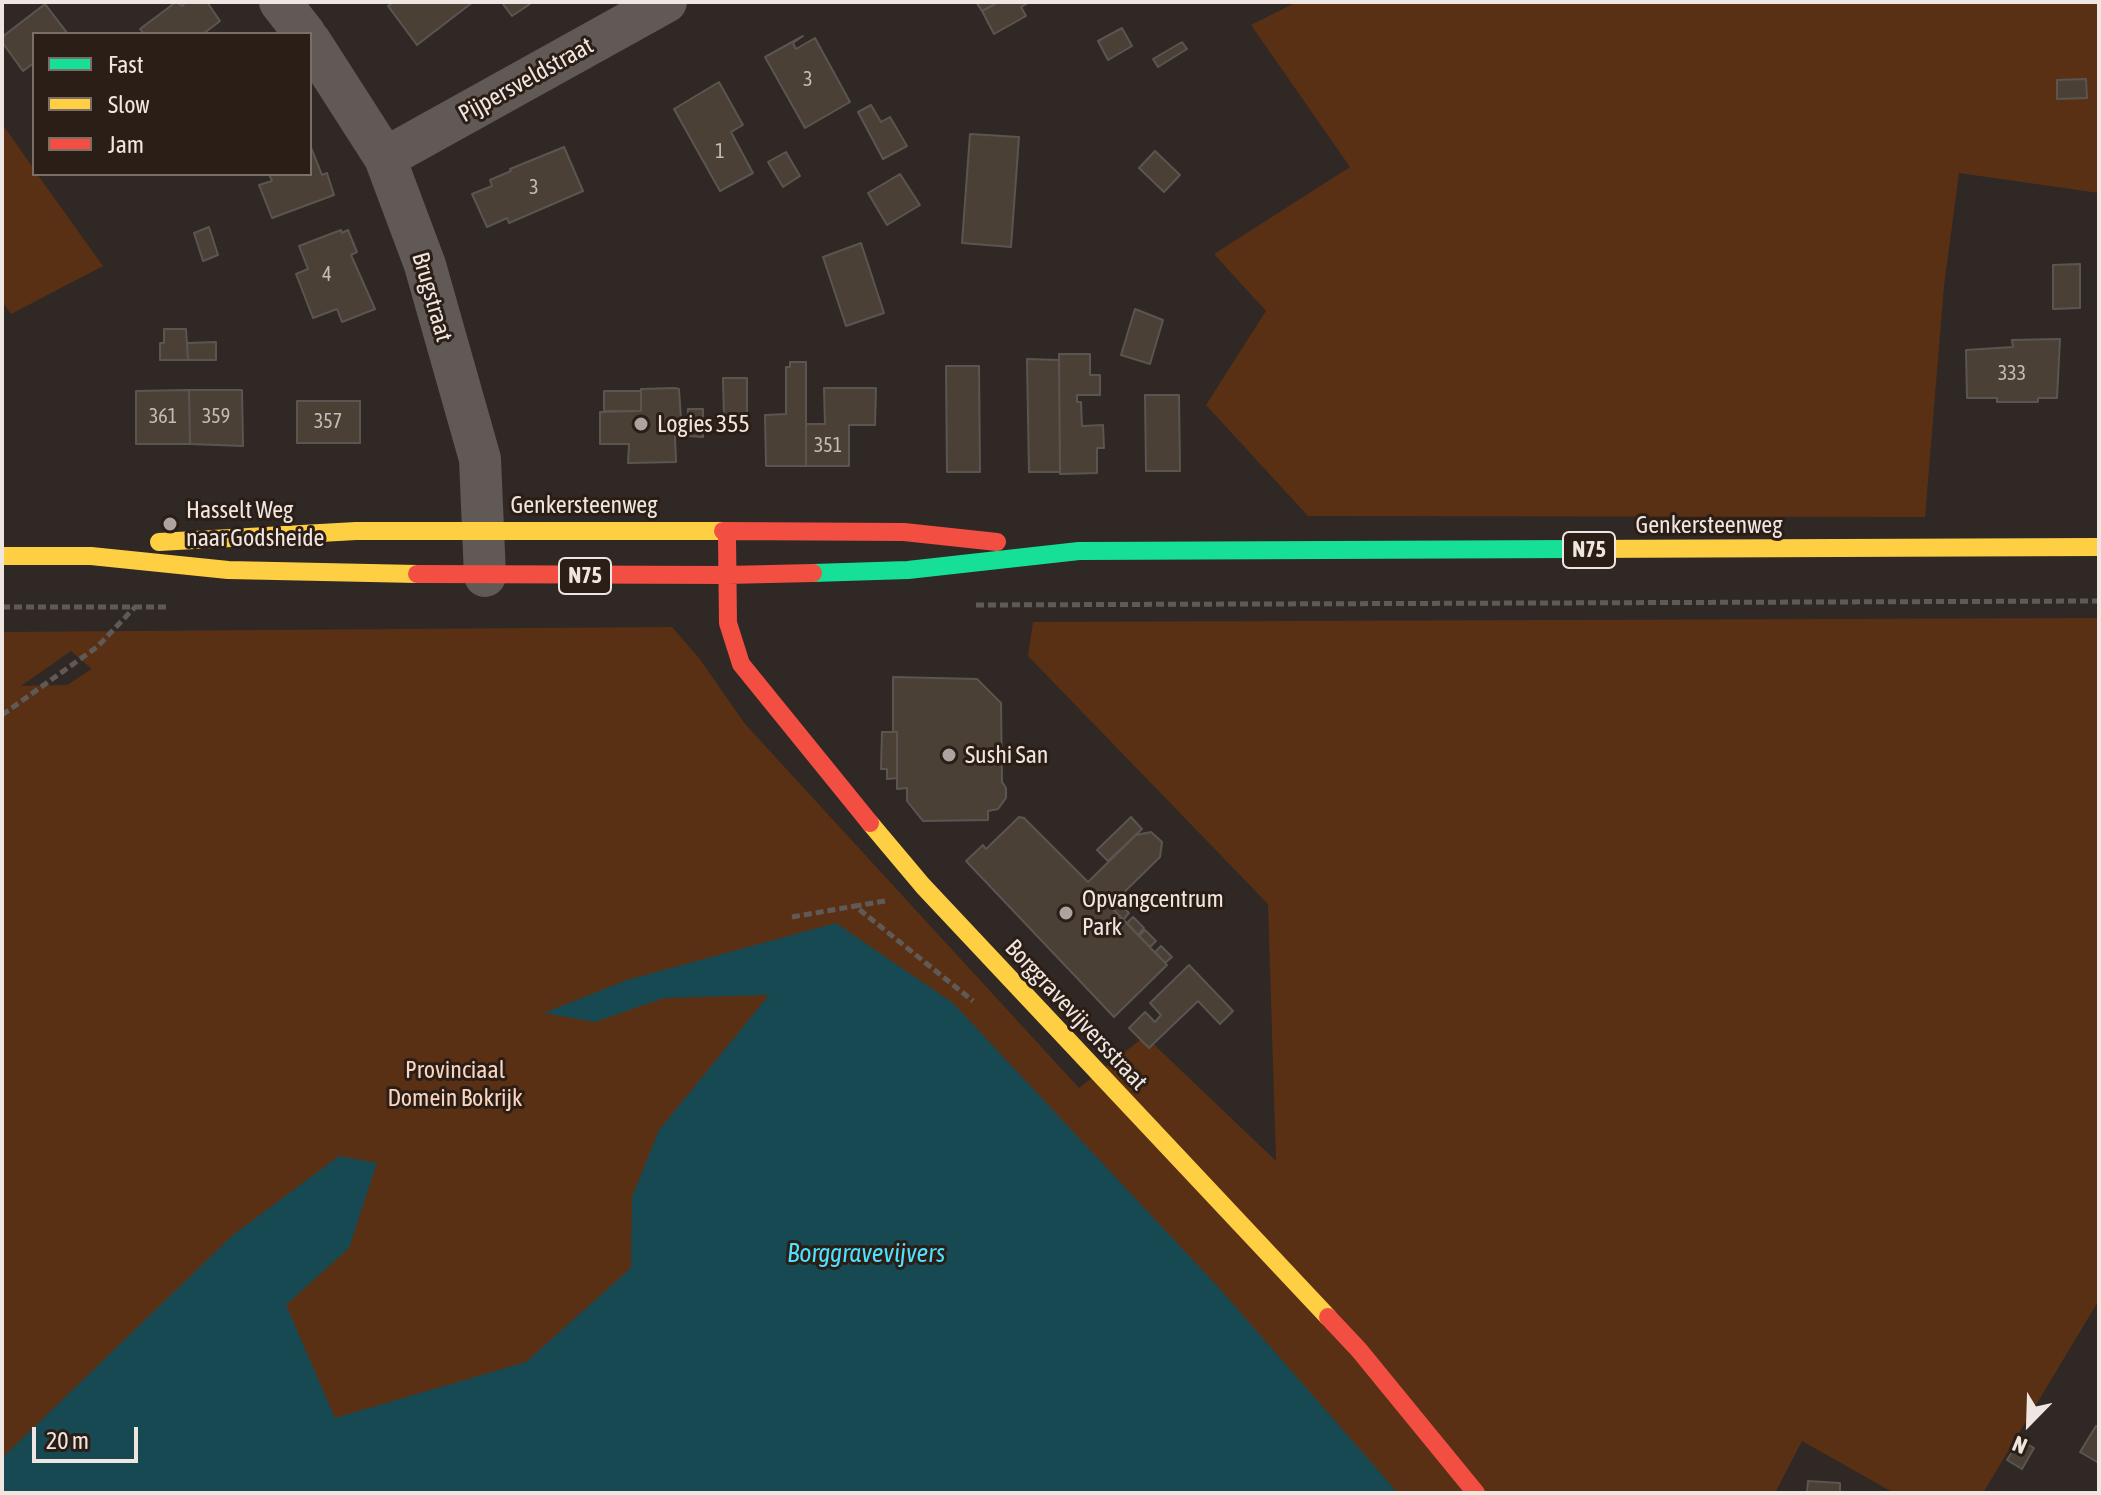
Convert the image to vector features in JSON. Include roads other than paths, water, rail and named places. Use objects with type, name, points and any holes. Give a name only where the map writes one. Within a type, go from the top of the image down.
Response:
[{"type":"main road","name":"Genkersteenweg","points":[[91,556],[145,542],[356,531],[484,529],[904,532],[1079,551]]},
{"type":"main road","name":"Borggravevijversstraat","points":[[727,529],[728,623],[741,664],[923,886],[1359,1350],[1476,1493]]},
{"type":"main road","name":"Genkersteenweg","points":[[2,556],[91,556],[244,571],[485,576],[727,575],[908,570],[1079,551],[2099,547]]},
{"type":"street","points":[[280,2],[303,32]]},
{"type":"street","name":"Pijpersveldstraat","points":[[385,158],[666,2]]},
{"type":"street","name":"Brugstraat","points":[[312,44],[385,158],[425,265],[480,459],[485,576]]},
{"type":"water","name":"Borggravevijvers","points":[[836,923],[953,1003],[1219,1288],[1398,1493],[2,1493],[2,1458],[233,1235],[339,1156],[377,1163],[349,1248],[286,1305],[335,1418],[526,1362],[631,1268],[632,1197],[659,1130],[769,995],[664,998],[595,1022],[544,1013],[627,980]]},
{"type":"place","name":"Logies 355","points":[[641,424]]},
{"type":"place","name":"Hasselt Weg naar Godsheide","points":[[170,524]]},
{"type":"place","name":"Sushi San","points":[[949,755]]},
{"type":"place","name":"Opvangcentrum Park","points":[[1066,913]]},
{"type":"park label","name":"Provinciaal Domein Bokrijk","points":[[455,1084]]}]
